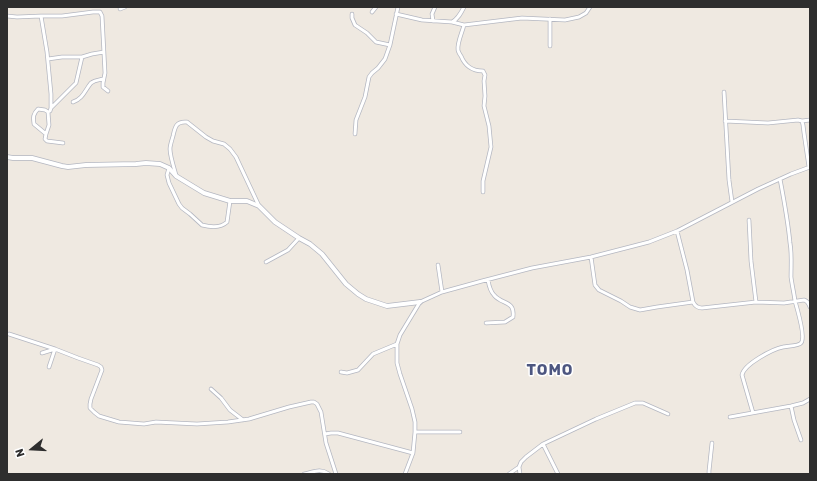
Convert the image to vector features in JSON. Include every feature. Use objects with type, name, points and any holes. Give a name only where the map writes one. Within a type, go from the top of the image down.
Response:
[{"type":"street","points":[[96,7],[96,12]]},
{"type":"street","points":[[120,9],[125,7]]},
{"type":"street","points":[[372,12],[376,7]]},
{"type":"street","points":[[355,134],[356,120],[365,97],[369,77],[385,59],[390,45],[398,7]]},
{"type":"street","points":[[433,21],[432,14],[435,7]]},
{"type":"street","points":[[452,22],[455,21],[461,14],[464,7]]},
{"type":"street","points":[[396,14],[464,25],[522,18],[565,20],[579,17],[586,13],[590,7]]},
{"type":"street","points":[[7,16],[62,16],[100,12],[102,16],[104,52],[103,87],[108,92]]},
{"type":"street","points":[[352,14],[355,24],[376,42],[390,45]]},
{"type":"street","points":[[41,16],[48,52],[51,108]]},
{"type":"street","points":[[550,19],[550,46]]},
{"type":"street","points":[[464,25],[458,51],[462,60],[472,70],[483,71],[485,75],[484,106],[489,126],[491,147],[482,181],[483,192]]},
{"type":"street","points":[[48,59],[82,57],[104,52]]},
{"type":"street","points":[[63,143],[47,141],[45,138],[49,125],[48,112],[76,83],[82,57]]},
{"type":"street","points":[[73,102],[78,101],[91,84],[104,78]]},
{"type":"street","points":[[724,92],[729,180],[732,202]]},
{"type":"street","points":[[46,134],[34,124],[34,115],[38,109],[48,112]]},
{"type":"street","points":[[725,121],[768,123],[810,120]]},
{"type":"street","points":[[176,176],[170,150],[176,126],[179,123],[185,122],[213,141],[224,144],[230,149],[236,157],[259,206],[275,222],[310,244],[322,254],[346,284],[358,294],[378,304],[387,306],[420,302],[442,292],[532,268],[591,257],[637,245],[677,231],[732,202],[809,167],[802,121]]},
{"type":"street","points":[[7,157],[32,158],[68,167],[146,163],[160,164],[168,168],[176,176],[204,192],[230,201],[247,201],[259,206]]},
{"type":"street","points":[[168,168],[167,175],[169,183],[179,204],[202,226],[221,226],[225,224],[227,222],[230,201]]},
{"type":"street","points":[[753,413],[742,371],[768,352],[784,346],[799,344],[802,340],[802,331],[795,301],[790,244],[780,179]]},
{"type":"street","points":[[749,220],[751,261],[756,302]]},
{"type":"street","points":[[677,231],[693,302],[698,308],[756,302],[784,303],[807,300],[810,307]]},
{"type":"street","points":[[266,262],[288,250],[299,238]]},
{"type":"street","points":[[591,257],[595,285],[597,288],[621,300],[630,307],[640,310],[693,302]]},
{"type":"street","points":[[438,265],[442,292]]},
{"type":"street","points":[[486,323],[505,322],[513,317],[512,308],[506,302],[497,298],[493,294],[488,280]]},
{"type":"street","points":[[404,474],[413,453],[415,432],[412,409],[400,374],[396,354],[400,335],[420,302]]},
{"type":"street","points":[[9,334],[101,367],[102,370],[90,404],[90,408],[105,418],[119,422],[144,424],[156,422],[197,424],[228,422],[249,419],[289,407],[314,402],[319,407],[321,412],[326,443],[336,474]]},
{"type":"street","points":[[341,372],[347,373],[358,370],[373,354],[397,344]]},
{"type":"street","points":[[42,353],[54,349]]},
{"type":"street","points":[[49,367],[54,349]]},
{"type":"street","points":[[211,389],[221,398],[230,410],[243,420]]},
{"type":"street","points":[[730,417],[791,406],[803,403],[810,399]]},
{"type":"street","points":[[509,474],[519,467],[526,456],[543,444],[596,419],[635,403],[643,403],[668,414]]},
{"type":"street","points":[[791,406],[801,440]]},
{"type":"street","points":[[415,432],[460,432]]},
{"type":"street","points":[[324,434],[338,433],[413,453]]},
{"type":"street","points":[[709,474],[712,443]]},
{"type":"street","points":[[543,444],[558,474]]},
{"type":"street","points":[[519,467],[520,474]]},
{"type":"street","points":[[304,474],[321,470],[329,474]]},
{"type":"district","name":"TOMO","points":[[550,371]]}]
